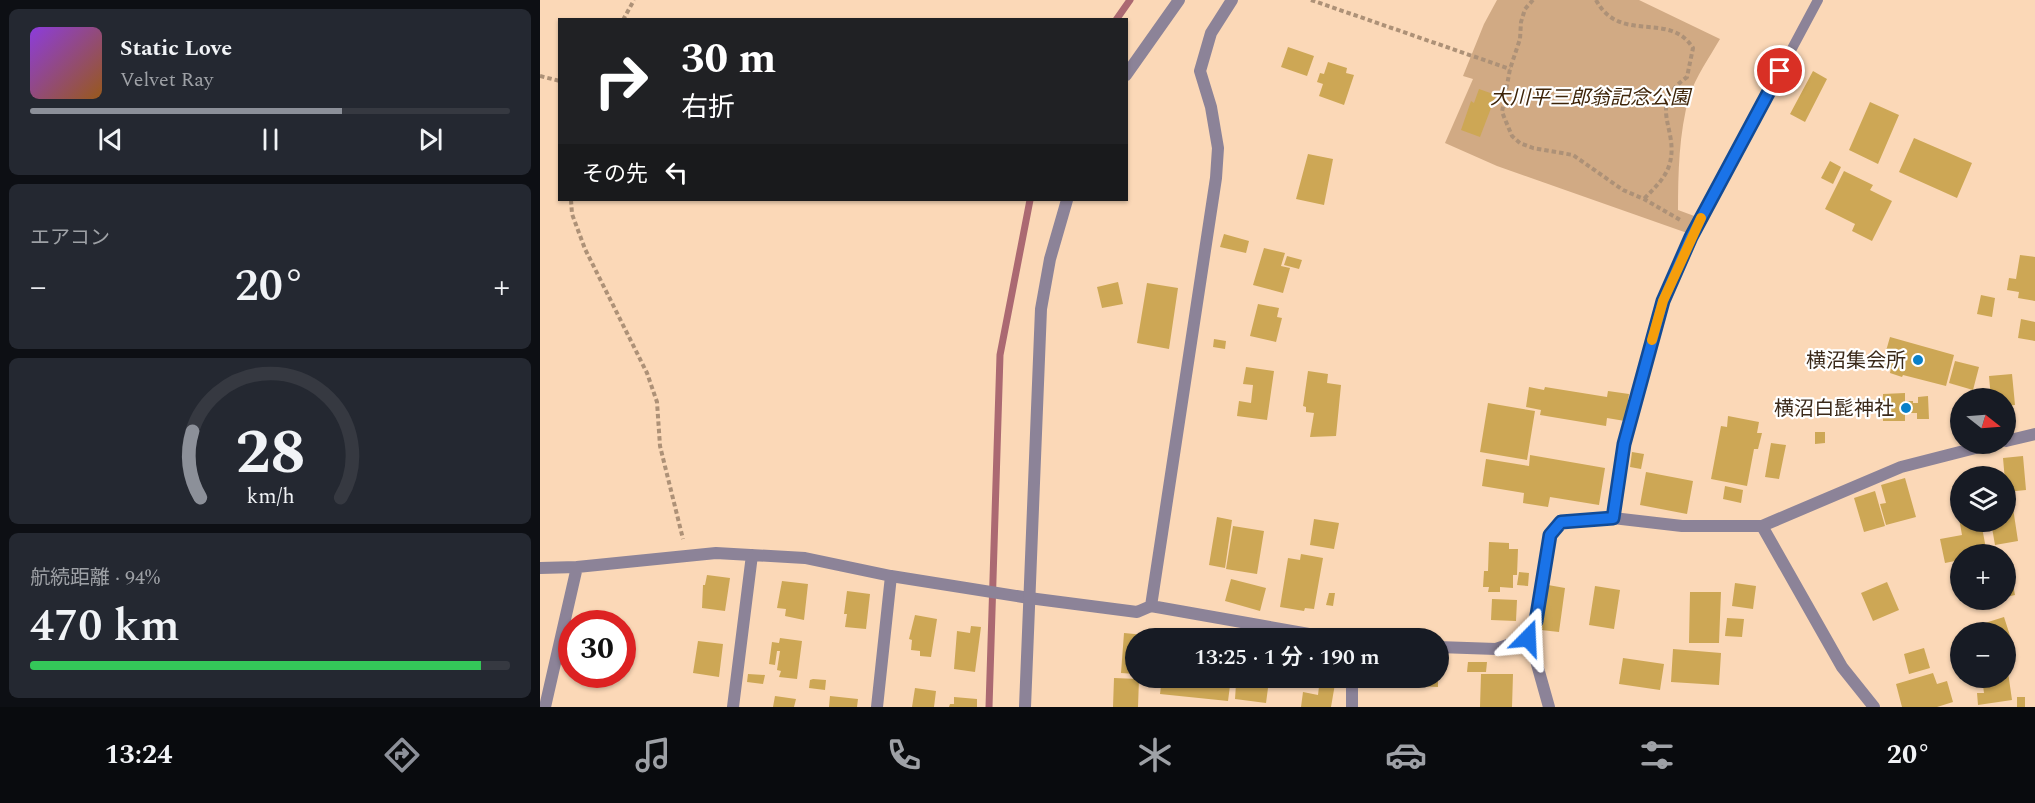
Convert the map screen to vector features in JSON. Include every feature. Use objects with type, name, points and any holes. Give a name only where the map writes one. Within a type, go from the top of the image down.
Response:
[{"type":"street","points":[[1128,72],[1179,0]]},
{"type":"street","points":[[1151,606],[1216,178],[1218,148],[1211,107],[1200,71],[1211,33],[1232,0]]},
{"type":"street","points":[[1025,707],[1041,309],[1050,259],[1067,201]]},
{"type":"street","points":[[2016,439],[2035,434]]},
{"type":"street","points":[[1449,647],[1496,649],[1528,638],[1536,621],[1550,535],[1561,522],[1613,518],[1682,526],[1762,526],[1900,467],[1951,454]]},
{"type":"street","points":[[1762,526],[1842,667],[1874,707]]},
{"type":"street","points":[[540,568],[577,567],[716,553],[805,558],[891,576],[1029,598],[1137,612],[1151,606],[1275,628]]},
{"type":"street","points":[[733,707],[752,555]]},
{"type":"street","points":[[545,707],[577,567]]},
{"type":"street","points":[[877,707],[891,576]]},
{"type":"street","points":[[1528,638],[1549,707]]},
{"type":"street","points":[[1352,688],[1352,707]]},
{"type":"lane","points":[[1613,518],[1624,444],[1663,301],[1696,228],[1818,0]]},
{"type":"path","points":[[624,18],[634,0]]},
{"type":"path","points":[[1311,0],[1510,69]]},
{"type":"path","points":[[1533,0],[1525,9],[1502,112],[1512,136],[1520,143],[1533,148],[1573,155],[1623,190],[1696,228]]},
{"type":"path","points":[[1596,0],[1602,10],[1628,26],[1675,31],[1686,37],[1692,48],[1688,78],[1674,87],[1667,96],[1666,112],[1671,144],[1670,164],[1663,180],[1644,199]]},
{"type":"path","points":[[540,76],[558,80]]},
{"type":"path","points":[[571,201],[572,214],[585,249],[648,373],[657,402],[660,446],[680,534],[691,555]]},
{"type":"green space","name":"大川平三郎翁記念公園","points":[[1497,0],[1639,0],[1720,39],[1692,89],[1683,125],[1678,210],[1697,217],[1690,234],[1497,166],[1445,143],[1473,79],[1463,76],[1484,24]]},
{"type":"building","points":[[1288,47],[1314,56],[1307,76],[1281,67]]},
{"type":"building","points":[[1328,62],[1347,68],[1346,73],[1354,75],[1344,105],[1319,96],[1323,84],[1317,82],[1320,73],[1324,74]]},
{"type":"building","points":[[1813,71],[1827,79],[1805,122],[1790,114]]},
{"type":"building","points":[[1479,89],[1496,95],[1480,137],[1461,130],[1471,101],[1474,103]]},
{"type":"building","points":[[1870,102],[1899,115],[1878,164],[1849,150]]},
{"type":"building","points":[[1914,138],[1972,163],[1957,198],[1899,172]]},
{"type":"building","points":[[1308,154],[1333,159],[1324,205],[1296,199]]},
{"type":"building","points":[[1830,161],[1841,167],[1833,184],[1821,178]]},
{"type":"building","points":[[1844,171],[1873,185],[1870,190],[1892,201],[1872,241],[1852,231],[1855,224],[1825,209]]},
{"type":"building","points":[[1224,234],[1249,241],[1246,253],[1220,247]]},
{"type":"building","points":[[1264,248],[1285,253],[1281,266],[1290,268],[1283,293],[1253,285]]},
{"type":"building","points":[[2020,255],[2035,257],[2035,301],[2018,298],[2019,292],[2007,290],[2009,278],[2016,279]]},
{"type":"building","points":[[1287,256],[1302,260],[1299,269],[1284,265]]},
{"type":"building","points":[[1118,282],[1123,304],[1102,308],[1097,287]]},
{"type":"building","points":[[1147,283],[1178,288],[1169,349],[1137,343]]},
{"type":"building","points":[[1981,295],[1995,298],[1992,317],[1977,314]]},
{"type":"building","points":[[1258,304],[1279,308],[1277,317],[1282,318],[1276,342],[1250,336]]},
{"type":"building","points":[[2021,319],[2035,322],[2035,341],[2018,338]]},
{"type":"building","name":"横沼集会所","points":[[1890,337],[1954,355],[1946,386],[1890,373],[1891,368],[1882,365]]},
{"type":"building","points":[[1214,339],[1226,341],[1225,349],[1213,347]]},
{"type":"building","points":[[1955,361],[1979,367],[1974,388],[1949,383]]},
{"type":"building","points":[[1246,367],[1274,371],[1267,420],[1237,416],[1239,401],[1251,403],[1253,385],[1243,384]]},
{"type":"building","points":[[1308,371],[1328,374],[1327,383],[1341,385],[1336,436],[1310,437],[1314,413],[1306,412],[1306,407],[1303,406]]},
{"type":"building","points":[[2012,374],[2013,388],[1990,388],[1989,376]]},
{"type":"building","points":[[1529,387],[1544,390],[1545,387],[1607,397],[1608,391],[1629,394],[1625,421],[1607,418],[1606,426],[1540,415],[1541,410],[1526,407]]},
{"type":"building","name":"横沼白髭神社","points":[[1905,393],[1905,401],[1913,401],[1913,403],[1918,403],[1918,397],[1928,396],[1929,419],[1917,419],[1917,413],[1905,413],[1905,421],[1883,421],[1883,394]]},
{"type":"building","points":[[1488,403],[1535,411],[1527,460],[1480,452]]},
{"type":"building","points":[[1728,416],[1759,422],[1757,433],[1762,433],[1758,449],[1754,449],[1747,486],[1711,479],[1721,426],[1727,427]]},
{"type":"building","points":[[1815,432],[1825,432],[1825,443],[1815,444]]},
{"type":"building","points":[[1771,443],[1786,445],[1779,479],[1765,477]]},
{"type":"building","points":[[1632,452],[1644,454],[1641,469],[1630,467]]},
{"type":"building","points":[[1530,455],[1605,468],[1599,505],[1550,497],[1548,507],[1523,503],[1524,493],[1482,486],[1486,459],[1529,466]]},
{"type":"building","points":[[2023,456],[2026,490],[2016,491],[2016,466],[2004,466],[2003,458]]},
{"type":"building","points":[[1646,472],[1693,481],[1687,514],[1640,505]]},
{"type":"building","points":[[1905,478],[1916,517],[1886,525],[1880,504],[1886,503],[1881,485]]},
{"type":"building","points":[[1725,486],[1743,490],[1741,503],[1723,499]]},
{"type":"building","points":[[1875,491],[1885,526],[1864,532],[1854,498]]},
{"type":"building","points":[[1217,517],[1232,520],[1225,568],[1209,565]]},
{"type":"building","points":[[1314,519],[1339,523],[1334,549],[1310,545]]},
{"type":"building","points":[[1233,526],[1264,531],[1257,574],[1226,569]]},
{"type":"building","points":[[2016,528],[2018,541],[1995,544],[1993,532],[2016,532]]},
{"type":"building","points":[[1961,532],[1983,532],[1985,544],[1950,544],[1950,562],[1945,563],[1940,539],[1962,535]]},
{"type":"building","points":[[1489,542],[1509,543],[1509,549],[1518,549],[1517,575],[1513,575],[1513,588],[1500,587],[1500,592],[1488,592],[1489,587],[1483,587],[1484,571],[1488,571]]},
{"type":"building","points":[[1301,554],[1323,558],[1314,609],[1305,608],[1304,611],[1280,607],[1288,558],[1300,560]]},
{"type":"building","points":[[1519,572],[1529,573],[1528,586],[1517,585]]},
{"type":"building","points":[[707,575],[730,578],[725,611],[702,608],[703,585],[705,585]]},
{"type":"building","points":[[1231,579],[1266,588],[1260,611],[1225,601]]},
{"type":"building","points":[[782,581],[808,584],[804,620],[785,616],[786,609],[777,608]]},
{"type":"building","points":[[1887,582],[1899,610],[1873,621],[1861,593]]},
{"type":"building","points":[[1735,583],[1756,586],[1753,609],[1732,606]]},
{"type":"building","points":[[1548,585],[1565,588],[1559,632],[1541,630]]},
{"type":"building","points":[[1595,586],[1620,590],[1614,629],[1589,625]]},
{"type":"building","points":[[847,591],[870,594],[866,629],[845,627]]},
{"type":"building","points":[[1690,592],[1721,592],[1719,643],[1689,643]]},
{"type":"building","points":[[1329,593],[1335,593],[1333,606],[1326,605]]},
{"type":"building","points":[[1492,599],[1517,600],[1516,621],[1491,620]]},
{"type":"building","points":[[915,615],[937,619],[931,657],[920,656],[920,651],[911,650],[912,640],[909,639]]},
{"type":"building","points":[[2004,617],[2006,622],[1988,622]]},
{"type":"building","points":[[1727,618],[1744,619],[1742,637],[1725,636]]},
{"type":"building","points":[[971,626],[981,627],[975,672],[954,669],[957,631],[970,633]]},
{"type":"building","points":[[1124,633],[1125,673],[1121,673]]},
{"type":"building","points":[[780,638],[802,641],[797,679],[779,677],[781,671],[777,670],[780,651],[777,651],[775,665],[769,664],[772,642],[779,643]]},
{"type":"building","points":[[698,641],[723,644],[719,677],[693,673]]},
{"type":"building","points":[[1924,648],[1930,668],[1909,674],[1904,654]]},
{"type":"building","points":[[1673,649],[1721,653],[1719,685],[1671,682]]},
{"type":"building","points":[[1623,658],[1664,664],[1660,690],[1619,684]]},
{"type":"building","points":[[1468,662],[1487,662],[1486,672],[1467,672]]},
{"type":"building","points":[[1933,673],[1937,684],[1947,681],[1953,702],[1937,707],[1902,707],[1896,684]]},
{"type":"building","points":[[748,674],[765,675],[763,684],[747,682]]},
{"type":"building","points":[[1481,674],[1513,674],[1512,707],[1480,707]]},
{"type":"building","points":[[1114,678],[1125,678],[1125,688],[1139,688],[1138,707],[1113,707]]},
{"type":"building","points":[[810,680],[826,680],[825,690],[809,688]]},
{"type":"building","points":[[915,688],[936,691],[934,707],[912,707]]},
{"type":"building","points":[[1161,688],[1230,688],[1228,701],[1160,694]]},
{"type":"building","points":[[1236,688],[1268,688],[1266,703],[1235,699]]},
{"type":"building","points":[[1319,688],[1334,688],[1331,707],[1301,707],[1303,692],[1318,695]]},
{"type":"building","points":[[1983,688],[2010,688],[2012,700],[1978,705],[1977,693],[1984,693]]},
{"type":"building","points":[[775,696],[796,699],[794,707],[773,707]]},
{"type":"building","points":[[830,696],[858,699],[857,707],[829,707]]},
{"type":"building","points":[[954,697],[977,699],[977,707],[949,707],[950,704],[954,704]]},
{"type":"building","points":[[2017,697],[2025,697],[2025,707],[2017,707]]},
{"type":"waterway","points":[[1117,18],[1130,0]]},
{"type":"waterway","points":[[989,707],[1000,355],[1030,201]]},
{"type":"slow traffic","points":[[1652,340],[1663,301],[1701,218]]},
{"type":"place","name":"横沼集会所","points":[[1918,360]]},
{"type":"place","name":"横沼白髭神社","points":[[1906,408]]},
{"type":"route","points":[[1528,638],[1536,621],[1550,535],[1561,522],[1613,518],[1624,444],[1663,301],[1691,237],[1780,71]]}]
